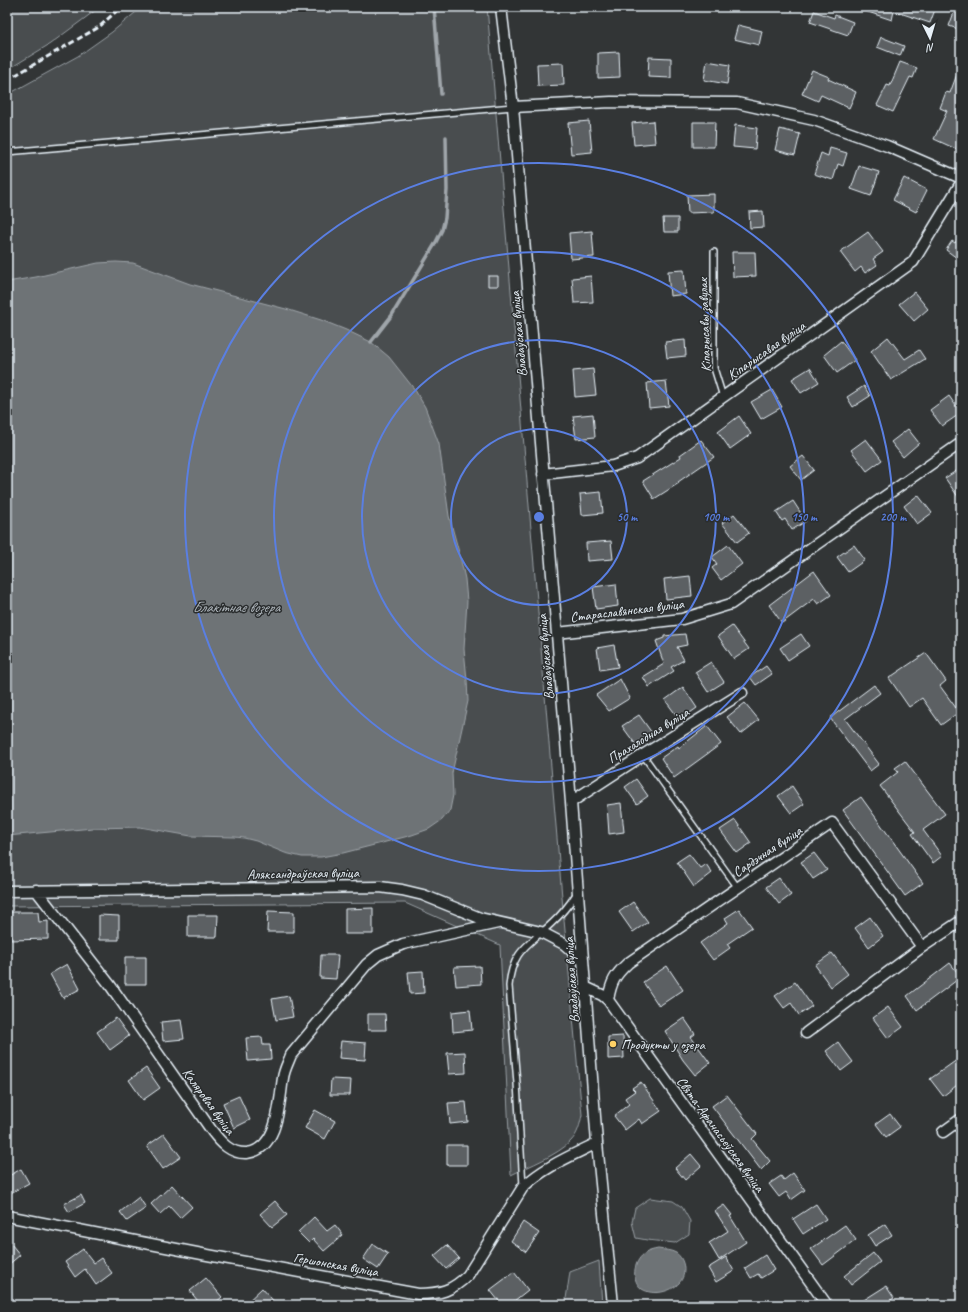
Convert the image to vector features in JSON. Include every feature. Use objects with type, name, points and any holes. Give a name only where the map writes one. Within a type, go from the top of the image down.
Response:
[{"type":"street","name":"Владаўская вуліца","points":[[501,7],[513,107],[571,802],[597,1143],[613,1305]]},
{"type":"street","points":[[513,107],[611,102],[737,103],[814,120],[887,146],[961,178]]},
{"type":"street","name":"Кіпарысавая вуліца","points":[[543,474],[613,466],[637,458],[913,262],[961,183]]},
{"type":"street","name":"Стараславянская вуліца","points":[[557,633],[682,619],[731,604],[961,443]]},
{"type":"street","name":"Прахалодная вуліца","points":[[571,802],[742,693]]},
{"type":"street","name":"Сардэчная вуліца","points":[[608,1000],[613,980],[619,971],[628,963],[832,823],[922,947]]},
{"type":"street","name":"Аляксандраўская вуліца","points":[[7,891],[380,887],[423,895],[474,916],[498,923],[541,932],[564,944],[583,961]]},
{"type":"street","name":"Каляровая вуліца","points":[[36,890],[110,985],[212,1131],[225,1146],[242,1153],[250,1152],[263,1145],[269,1137],[277,1117],[283,1078],[291,1055],[367,964],[378,955],[403,944],[498,923]]},
{"type":"street","points":[[806,1033],[922,947],[961,921]]},
{"type":"street","name":"Свята-Афанасьеўская вуліца","points":[[585,987],[602,995],[608,1000],[827,1305]]},
{"type":"street","points":[[943,1132],[961,1119]]},
{"type":"street","name":"Гершонская вуліца","points":[[7,1216],[418,1294],[441,1293],[460,1283],[468,1275],[523,1187],[535,1176],[548,1168],[597,1143]]},
{"type":"lane","points":[[7,152],[513,107]]},
{"type":"lane","name":"Кіпарысавы завулак","points":[[714,252],[714,368],[723,397]]},
{"type":"lane","points":[[643,755],[738,888]]},
{"type":"lane","points":[[523,1187],[517,1083],[509,986],[510,975],[517,956],[523,948],[561,914],[578,892]]},
{"type":"shaded area","points":[[7,7],[100,7],[50,44],[7,70]]},
{"type":"shaded area","points":[[142,7],[487,7],[563,909],[582,1115],[578,1129],[571,1141],[551,1156],[511,1175],[500,945],[405,903],[7,906],[7,95],[78,56],[112,32]]},
{"type":"shaded area","points":[[650,1198],[673,1201],[682,1207],[690,1221],[689,1234],[675,1243],[636,1238],[632,1222],[635,1208]]},
{"type":"shaded area","points":[[599,1261],[602,1305],[567,1305],[566,1299],[570,1272]]},
{"type":"water","name":"Блакітнае возера","points":[[98,263],[133,263],[190,284],[286,309],[346,330],[371,342],[389,357],[415,390],[425,407],[439,444],[449,516],[465,579],[467,601],[464,649],[468,701],[452,773],[453,795],[450,810],[442,820],[429,829],[382,843],[321,857],[302,857],[285,853],[256,841],[244,838],[191,836],[140,827],[93,828],[7,836],[7,282]]},
{"type":"water","points":[[658,1249],[676,1253],[683,1263],[684,1272],[682,1280],[676,1286],[667,1291],[656,1293],[646,1291],[638,1286],[635,1272],[640,1257],[647,1252]]},
{"type":"building","points":[[860,7],[936,7],[930,23],[894,11],[892,20],[859,9]]},
{"type":"building","points":[[956,7],[961,7],[961,30],[949,26]]},
{"type":"building","points":[[814,11],[834,18],[835,15],[853,22],[848,35],[810,22]]},
{"type":"building","points":[[738,25],[762,31],[759,45],[734,39]]},
{"type":"building","points":[[881,37],[904,46],[900,56],[877,47]]},
{"type":"building","points":[[619,52],[620,77],[598,78],[598,53]]},
{"type":"building","points":[[649,57],[671,58],[671,78],[648,77]]},
{"type":"building","points":[[707,61],[730,65],[727,84],[704,80]]},
{"type":"building","points":[[900,62],[917,68],[913,78],[910,77],[893,112],[877,105],[887,85],[890,86]]},
{"type":"building","points":[[563,63],[564,85],[538,86],[537,64]]},
{"type":"building","points":[[960,66],[961,138],[956,149],[934,139],[947,111],[940,108],[946,92],[950,93]]},
{"type":"building","points":[[812,70],[829,77],[828,79],[856,92],[849,108],[821,95],[818,101],[802,94]]},
{"type":"building","points":[[589,121],[592,152],[571,154],[568,123]]},
{"type":"building","points":[[653,121],[655,143],[634,145],[632,123]]},
{"type":"building","points":[[693,122],[715,122],[714,147],[693,147]]},
{"type":"building","points":[[735,125],[757,128],[755,149],[733,147]]},
{"type":"building","points":[[780,129],[800,134],[795,155],[775,150]]},
{"type":"building","points":[[830,148],[847,153],[843,166],[838,164],[833,180],[814,174],[821,153],[828,156]]},
{"type":"building","points":[[859,166],[879,172],[871,196],[851,189]]},
{"type":"building","points":[[904,178],[927,190],[916,212],[893,200]]},
{"type":"building","points":[[714,194],[714,212],[688,213],[687,195]]},
{"type":"building","points":[[763,211],[764,227],[750,228],[749,212]]},
{"type":"building","points":[[663,218],[678,218],[678,232],[664,232]]},
{"type":"building","points":[[592,231],[594,257],[571,259],[569,233]]},
{"type":"building","points":[[868,232],[883,252],[873,259],[877,265],[865,273],[861,267],[855,272],[840,252]]},
{"type":"building","points":[[961,234],[961,261],[946,250],[952,241],[955,243]]},
{"type":"building","points":[[732,252],[755,252],[756,276],[733,277]]},
{"type":"building","points":[[684,270],[686,294],[670,296],[668,271]]},
{"type":"building","points":[[488,276],[498,276],[498,286],[488,286]]},
{"type":"building","points":[[591,276],[593,302],[574,303],[572,278]]},
{"type":"building","points":[[914,292],[928,309],[914,321],[899,304]]},
{"type":"building","points":[[888,337],[905,359],[919,350],[925,359],[891,380],[871,351]]},
{"type":"building","points":[[685,340],[686,356],[667,358],[665,342]]},
{"type":"building","points":[[841,341],[855,360],[837,373],[824,355]]},
{"type":"building","points":[[810,368],[819,382],[801,393],[792,379]]},
{"type":"building","points":[[593,369],[596,395],[575,397],[573,371]]},
{"type":"building","points":[[666,381],[669,406],[649,408],[647,383]]},
{"type":"building","points":[[864,386],[870,396],[853,407],[847,397]]},
{"type":"building","points":[[772,390],[782,407],[761,419],[751,402]]},
{"type":"building","points":[[949,396],[961,413],[942,426],[930,410]]},
{"type":"building","points":[[593,414],[595,437],[576,439],[573,416]]},
{"type":"building","points":[[739,416],[751,434],[730,449],[718,432]]},
{"type":"building","points":[[908,429],[919,443],[903,457],[891,442]]},
{"type":"building","points":[[866,439],[882,460],[867,471],[851,450]]},
{"type":"building","points":[[701,440],[714,457],[678,482],[679,483],[654,499],[643,481],[681,457],[680,455]]},
{"type":"building","points":[[803,456],[814,470],[801,480],[790,466]]},
{"type":"building","points":[[961,468],[961,501],[945,478]]},
{"type":"building","points":[[601,492],[603,513],[582,515],[580,494]]},
{"type":"building","points":[[918,495],[932,513],[917,524],[904,506]]},
{"type":"building","points":[[793,501],[806,521],[792,530],[785,519],[782,521],[776,512]]},
{"type":"building","points":[[734,514],[749,533],[737,542],[722,523]]},
{"type":"building","points":[[611,541],[613,559],[587,561],[586,543]]},
{"type":"building","points":[[728,545],[742,564],[721,580],[712,568],[717,564],[712,557]]},
{"type":"building","points":[[854,545],[865,560],[848,572],[837,557]]},
{"type":"building","points":[[814,571],[831,595],[818,604],[814,599],[782,623],[769,605]]},
{"type":"building","points":[[690,576],[692,596],[666,599],[664,579]]},
{"type":"building","points":[[616,584],[618,606],[596,609],[593,587]]},
{"type":"building","points":[[732,626],[749,649],[734,659],[718,636]]},
{"type":"building","points":[[685,634],[687,645],[677,647],[684,660],[671,667],[674,671],[649,687],[643,677],[664,664],[656,641],[664,638],[664,636]]},
{"type":"building","points":[[801,634],[809,646],[788,660],[780,648]]},
{"type":"building","points":[[614,645],[618,667],[600,670],[597,648]]},
{"type":"building","points":[[926,653],[946,681],[940,686],[959,712],[941,725],[922,698],[909,707],[889,678]]},
{"type":"building","points":[[711,662],[724,682],[708,692],[695,672]]},
{"type":"building","points":[[766,666],[772,674],[756,685],[750,677]]},
{"type":"building","points":[[620,679],[630,698],[609,711],[596,695]]},
{"type":"building","points":[[874,685],[880,693],[845,719],[879,764],[870,771],[830,718]]},
{"type":"building","points":[[683,687],[697,708],[680,720],[665,700]]},
{"type":"building","points":[[745,703],[759,720],[741,734],[727,717]]},
{"type":"building","points":[[639,715],[652,733],[636,745],[622,726]]},
{"type":"building","points":[[707,726],[721,744],[674,778],[661,758],[678,746],[679,748]]},
{"type":"building","points":[[905,761],[945,814],[923,830],[942,856],[933,863],[912,834],[915,832],[880,786],[898,772],[895,768]]},
{"type":"building","points":[[636,779],[648,796],[637,804],[625,787]]},
{"type":"building","points":[[792,786],[804,804],[791,813],[778,796]]},
{"type":"building","points":[[861,797],[923,883],[905,896],[843,810]]},
{"type":"building","points":[[621,803],[624,832],[609,834],[607,805]]},
{"type":"building","points":[[735,820],[751,843],[737,853],[720,830]]},
{"type":"building","points":[[814,853],[827,870],[813,879],[801,862]]},
{"type":"building","points":[[689,854],[700,868],[706,864],[712,873],[694,887],[677,862]]},
{"type":"building","points":[[779,878],[791,895],[779,904],[766,887]]},
{"type":"building","points":[[633,902],[648,922],[633,932],[619,912]]},
{"type":"building","points":[[373,908],[373,934],[345,934],[345,909]]},
{"type":"building","points":[[739,909],[752,927],[727,944],[730,948],[713,960],[700,943],[728,923],[725,918]]},
{"type":"building","points":[[268,911],[294,912],[294,932],[267,932]]},
{"type":"building","points":[[10,912],[38,912],[39,922],[48,921],[48,939],[11,940]]},
{"type":"building","points":[[99,915],[119,916],[119,940],[99,940]]},
{"type":"building","points":[[188,915],[218,915],[217,937],[188,937]]},
{"type":"building","points":[[870,917],[883,936],[869,947],[855,928]]},
{"type":"building","points":[[832,953],[848,974],[831,987],[815,965]]},
{"type":"building","points":[[321,955],[338,955],[336,979],[320,978]]},
{"type":"building","points":[[125,957],[146,957],[146,984],[125,984]]},
{"type":"building","points":[[950,963],[961,977],[917,1010],[907,996]]},
{"type":"building","points":[[67,964],[80,989],[63,998],[50,974]]},
{"type":"building","points":[[480,966],[481,984],[456,986],[454,967]]},
{"type":"building","points":[[667,966],[683,990],[659,1006],[643,982]]},
{"type":"building","points":[[423,971],[424,993],[410,994],[408,972]]},
{"type":"building","points":[[795,982],[812,1006],[799,1015],[791,1003],[784,1008],[775,996]]},
{"type":"building","points":[[289,996],[293,1017],[276,1020],[272,999]]},
{"type":"building","points":[[888,1007],[903,1027],[888,1038],[873,1018]]},
{"type":"building","points":[[470,1010],[472,1030],[453,1032],[452,1012]]},
{"type":"building","points":[[368,1014],[385,1014],[386,1030],[368,1030]]},
{"type":"building","points":[[116,1018],[129,1036],[110,1050],[97,1032]]},
{"type":"building","points":[[684,1018],[695,1034],[691,1037],[710,1063],[695,1075],[683,1060],[665,1031]]},
{"type":"building","points":[[181,1020],[184,1039],[163,1041],[161,1022]]},
{"type":"building","points":[[623,1036],[624,1058],[608,1059],[608,1037]]},
{"type":"building","points":[[262,1037],[263,1045],[270,1045],[271,1059],[248,1061],[246,1038]]},
{"type":"building","points":[[341,1041],[366,1043],[365,1060],[339,1058]]},
{"type":"building","points":[[838,1042],[853,1062],[841,1071],[826,1051]]},
{"type":"building","points":[[465,1052],[466,1073],[449,1074],[447,1053]]},
{"type":"building","points":[[961,1057],[961,1082],[943,1096],[930,1079]]},
{"type":"building","points":[[146,1068],[160,1088],[143,1100],[129,1080]]},
{"type":"building","points":[[331,1079],[351,1080],[350,1095],[330,1095]]},
{"type":"building","points":[[641,1082],[661,1111],[642,1124],[639,1119],[625,1130],[614,1116],[629,1104],[625,1098],[635,1091],[632,1088]]},
{"type":"building","points":[[727,1095],[757,1134],[752,1139],[770,1161],[761,1170],[712,1106]]},
{"type":"building","points":[[239,1096],[250,1120],[234,1128],[223,1103]]},
{"type":"building","points":[[466,1102],[468,1122],[450,1124],[448,1103]]},
{"type":"building","points":[[315,1110],[335,1121],[325,1139],[305,1128]]},
{"type":"building","points":[[890,1114],[900,1127],[886,1137],[876,1124]]},
{"type":"building","points":[[164,1134],[181,1157],[163,1169],[147,1146]]},
{"type":"building","points":[[447,1145],[467,1145],[467,1165],[447,1165]]},
{"type":"building","points":[[691,1154],[701,1166],[685,1180],[675,1168]]},
{"type":"building","points":[[21,1169],[29,1183],[7,1195],[7,1177]]},
{"type":"building","points":[[793,1173],[805,1190],[791,1200],[786,1192],[779,1197],[769,1184],[781,1176],[784,1180]]},
{"type":"building","points":[[172,1185],[192,1207],[180,1218],[169,1206],[160,1214],[151,1204]]},
{"type":"building","points":[[81,1195],[85,1203],[69,1212],[64,1204]]},
{"type":"building","points":[[139,1197],[146,1208],[127,1221],[120,1212]]},
{"type":"building","points":[[275,1201],[287,1215],[272,1227],[260,1214]]},
{"type":"building","points":[[816,1204],[826,1219],[803,1234],[793,1219]]},
{"type":"building","points":[[724,1205],[732,1215],[730,1216],[746,1242],[719,1260],[709,1243],[728,1231],[715,1211]]},
{"type":"building","points":[[314,1217],[327,1231],[335,1225],[343,1235],[324,1251],[313,1239],[309,1243],[298,1232]]},
{"type":"building","points":[[523,1222],[539,1233],[526,1252],[511,1241]]},
{"type":"building","points":[[885,1224],[892,1235],[875,1246],[868,1235]]},
{"type":"building","points":[[845,1225],[856,1240],[823,1265],[811,1249]]},
{"type":"building","points":[[7,1239],[20,1255],[7,1266]]},
{"type":"building","points":[[373,1244],[388,1254],[378,1269],[363,1259]]},
{"type":"building","points":[[447,1245],[459,1258],[446,1269],[434,1256]]},
{"type":"building","points":[[83,1249],[94,1263],[101,1258],[112,1273],[96,1285],[85,1269],[75,1277],[65,1262]]},
{"type":"building","points":[[873,1253],[880,1262],[851,1285],[844,1276]]},
{"type":"building","points":[[765,1255],[774,1270],[761,1278],[758,1274],[751,1278],[745,1268]]},
{"type":"building","points":[[726,1257],[734,1271],[716,1282],[708,1268]]},
{"type":"building","points":[[514,1272],[528,1290],[509,1305],[502,1305],[490,1290]]},
{"type":"building","points":[[206,1278],[222,1297],[213,1305],[201,1305],[190,1291]]},
{"type":"building","points":[[886,1286],[894,1298],[883,1305],[856,1305]]},
{"type":"building","points":[[262,1288],[277,1305],[244,1305]]},
{"type":"waterway","points":[[434,7],[441,94]]},
{"type":"waterway","points":[[371,342],[392,315],[442,230],[445,218],[447,190],[446,137]]},
{"type":"railway","points":[[7,80],[99,27],[121,7]]},
{"type":"place","name":"Продукты у озера","points":[[613,1044]]}]
